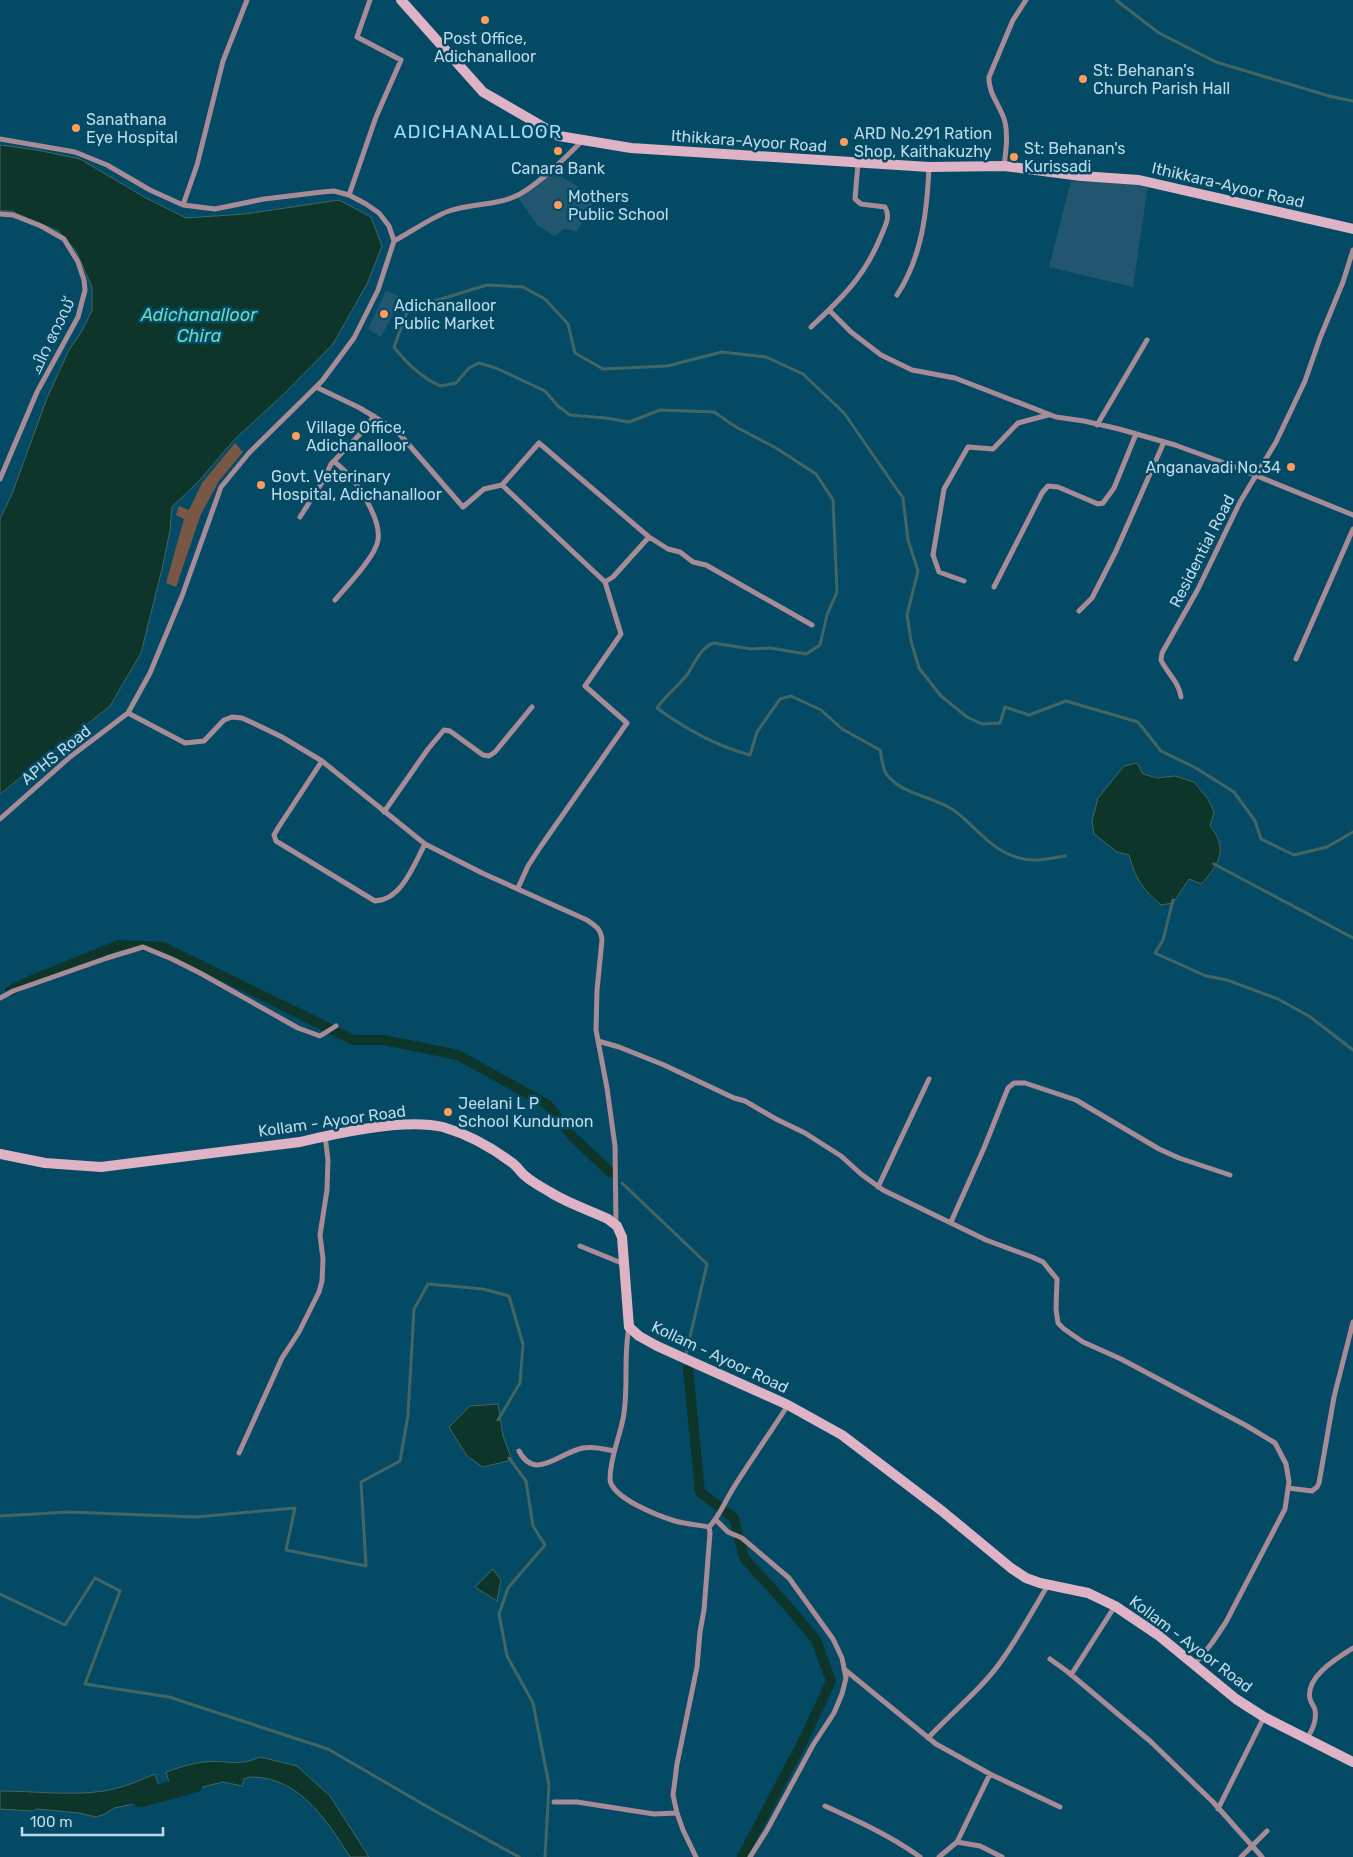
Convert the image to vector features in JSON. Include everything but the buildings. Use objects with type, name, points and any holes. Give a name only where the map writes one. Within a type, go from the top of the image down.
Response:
[{"type":"main road","name":"Ithikkara-Ayoor Road","points":[[401,0],[483,92],[559,136],[631,148],[929,167],[1004,166],[1081,176],[1140,180],[1353,229]]},
{"type":"main road","name":"Kollam - Ayoor Road","points":[[0,1154],[45,1163],[101,1167],[300,1142],[325,1136],[386,1127],[418,1124],[442,1127],[460,1133],[485,1145],[512,1162],[526,1176],[552,1194],[608,1219],[616,1225],[622,1237],[629,1327],[639,1336],[657,1346],[788,1405],[842,1435],[942,1510],[1011,1568],[1026,1578],[1088,1592],[1115,1606],[1158,1635],[1236,1699],[1264,1717],[1353,1762]]},
{"type":"street","points":[[182,205],[201,150],[223,61],[247,0]]},
{"type":"street","points":[[348,195],[376,117],[401,60],[356,37],[370,0]]},
{"type":"street","points":[[1004,166],[1007,141],[1005,120],[992,94],[989,77],[1013,20],[1026,0]]},
{"type":"street","points":[[0,140],[75,152],[107,165],[150,190],[182,205],[215,209],[264,198],[334,191],[348,195],[366,204],[379,213],[389,226],[394,240],[378,290],[354,338],[316,387],[249,453],[221,487],[182,596],[150,673],[128,713],[185,743],[204,741],[224,720],[232,717],[242,718],[282,737],[322,762],[425,844],[448,857],[587,920],[598,927],[602,933],[596,1030],[607,1088],[614,1146],[617,1188],[616,1225]]},
{"type":"street","points":[[394,240],[448,211],[483,205],[511,198],[522,193],[559,163],[582,141]]},
{"type":"street","points":[[811,327],[862,274],[873,256],[888,218],[888,212],[885,207],[861,204],[855,199],[858,162]]},
{"type":"street","points":[[897,295],[906,282],[917,255],[926,211],[929,167]]},
{"type":"street","name":"ചിറ റോഡ്","points":[[0,214],[14,215],[41,226],[64,239],[78,262],[85,290],[84,302],[78,318],[38,392],[0,479]]},
{"type":"street","name":"Residential Road","points":[[1181,697],[1174,679],[1165,668],[1162,653],[1198,589],[1240,502],[1276,442],[1305,381],[1343,282],[1353,250]]},
{"type":"street","points":[[829,310],[851,332],[881,355],[912,370],[955,378],[1048,415],[1097,424],[1164,442],[1230,465],[1353,515]]},
{"type":"street","points":[[1097,424],[1147,340]]},
{"type":"street","points":[[316,387],[360,408],[396,430],[463,507],[484,489],[502,485],[539,443],[649,537],[668,549],[680,552],[693,562],[706,565],[812,625]]},
{"type":"street","points":[[964,581],[939,572],[933,556],[944,489],[968,447],[993,449],[1018,423],[1048,415]]},
{"type":"street","points":[[300,517],[334,461],[364,430],[374,416]]},
{"type":"street","points":[[994,587],[1042,494],[1048,486],[1058,487],[1098,504],[1104,503],[1114,488],[1136,434]]},
{"type":"street","points":[[1079,611],[1092,598],[1113,558],[1164,442]]},
{"type":"street","points":[[334,461],[352,478],[370,506],[378,540],[370,558],[336,600]]},
{"type":"street","points":[[502,485],[605,582],[621,634],[585,686],[628,724],[541,846],[528,866],[518,888]]},
{"type":"street","points":[[1296,659],[1353,529]]},
{"type":"street","points":[[605,582],[613,577],[649,537]]},
{"type":"street","points":[[384,812],[428,748],[444,730],[450,731],[483,755],[489,756],[495,752],[532,707]]},
{"type":"street","name":"APHS Road","points":[[0,819],[70,757],[128,713]]},
{"type":"street","points":[[322,762],[278,828],[274,835],[276,840],[375,901],[383,901],[395,895],[425,844]]},
{"type":"street","points":[[0,998],[13,990],[142,947],[200,973],[298,1028],[320,1036],[336,1026]]},
{"type":"street","points":[[598,1041],[664,1065],[765,1111],[776,1119],[805,1132],[841,1156],[878,1187],[986,1240],[1043,1262],[1057,1279],[1056,1309],[1058,1323],[1064,1329],[1083,1342],[1121,1358],[1204,1402],[1275,1443],[1286,1464],[1288,1488],[1285,1509],[1226,1622],[1195,1664]]},
{"type":"street","points":[[878,1187],[929,1080]]},
{"type":"street","points":[[951,1222],[1008,1088],[1014,1083],[1025,1083],[1076,1100],[1159,1149],[1230,1176]]},
{"type":"street","points":[[239,1453],[282,1358],[299,1332],[319,1292],[322,1281],[323,1259],[320,1235],[327,1190],[328,1160],[325,1136]]},
{"type":"street","points":[[580,1246],[624,1264]]},
{"type":"street","points":[[1288,1488],[1312,1491],[1319,1483],[1334,1397],[1353,1322]]},
{"type":"street","points":[[629,1327],[626,1342],[623,1419],[614,1451],[610,1479],[612,1485],[632,1503],[674,1521],[709,1527]]},
{"type":"street","points":[[709,1527],[716,1520],[725,1501],[788,1405]]},
{"type":"street","points":[[519,1451],[524,1460],[538,1466],[582,1448],[614,1451]]},
{"type":"street","points":[[716,1520],[728,1532],[742,1538],[789,1578],[832,1639],[842,1658],[846,1678],[834,1713],[813,1745],[768,1830],[750,1857]]},
{"type":"street","points":[[696,1857],[677,1813],[673,1795],[674,1780],[697,1667],[704,1610],[709,1527]]},
{"type":"street","points":[[928,1738],[982,1684],[1002,1661],[1048,1584]]},
{"type":"street","points":[[1071,1675],[1115,1606]]},
{"type":"street","points":[[1307,1739],[1315,1722],[1315,1709],[1310,1698],[1310,1688],[1315,1679],[1326,1668],[1353,1648]]},
{"type":"street","points":[[1050,1660],[1071,1675],[1150,1741],[1218,1808],[1262,1857]]},
{"type":"street","points":[[844,1668],[936,1744],[990,1774],[1060,1807]]},
{"type":"street","points":[[1218,1808],[1264,1717]]},
{"type":"street","points":[[939,1857],[956,1842],[990,1774]]},
{"type":"street","points":[[554,1802],[577,1802],[654,1814],[677,1813]]},
{"type":"street","points":[[825,1806],[900,1843],[920,1857]]},
{"type":"street","points":[[1241,1857],[1267,1831]]},
{"type":"street","points":[[956,1842],[980,1846],[1002,1857]]},
{"type":"shaded area","name":"Mothers Public School","points":[[553,171],[596,198],[577,231],[564,229],[555,236],[538,226],[518,198]]},
{"type":"shaded area","points":[[1071,181],[1148,185],[1133,287],[1049,267]]},
{"type":"shaded area","name":"Adichanalloor Public Market","points":[[386,290],[401,298],[381,337],[368,329]]},
{"type":"shaded area","points":[[235,443],[243,452],[219,481],[201,514],[176,587],[166,583],[184,519],[176,515],[179,506],[189,510],[202,483]]},
{"type":"water","name":"Adichanalloor Chira","points":[[0,145],[80,159],[146,198],[186,218],[245,214],[339,200],[371,217],[382,246],[367,284],[333,344],[285,393],[234,440],[199,481],[172,507],[170,530],[162,569],[141,653],[110,706],[0,794],[0,519],[12,494],[47,398],[69,350],[82,331],[92,310],[92,287],[76,251],[58,231],[11,211],[0,211]]},
{"type":"water","points":[[1137,763],[1143,774],[1157,778],[1175,776],[1194,782],[1208,799],[1214,812],[1210,826],[1219,842],[1220,849],[1217,863],[1201,884],[1189,879],[1173,903],[1161,905],[1140,883],[1129,855],[1117,852],[1094,834],[1092,821],[1098,798],[1124,766]]},
{"type":"water","points":[[498,1404],[503,1436],[512,1460],[483,1467],[467,1456],[449,1427],[470,1406]]},
{"type":"water","points":[[493,1569],[501,1580],[497,1601],[475,1587]]},
{"type":"water","points":[[260,1757],[297,1766],[330,1796],[369,1857],[350,1857],[314,1807],[291,1788],[278,1782],[251,1777],[244,1779],[242,1786],[223,1782],[173,1794],[166,1772],[200,1763],[213,1761],[237,1763]]},
{"type":"water","points":[[155,1774],[163,1798],[114,1808],[96,1817],[79,1813],[37,1809],[33,1811],[0,1809],[0,1791],[65,1793],[104,1791],[137,1782]]},
{"type":"waterway","points":[[1116,0],[1159,33],[1216,62],[1329,96],[1353,101]]},
{"type":"waterway","points":[[1065,856],[1028,860],[998,849],[955,811],[938,802],[910,792],[894,782],[885,772],[880,750],[842,729],[821,710],[791,696],[780,699],[757,732],[750,755],[725,747],[701,736],[657,708],[686,676],[701,652],[714,643],[751,649],[771,648],[806,654],[820,645],[827,615],[837,592],[833,500],[816,474],[714,412],[660,410],[629,422],[570,415],[558,406],[545,391],[496,368],[479,363],[469,368],[456,383],[440,386],[415,369],[394,347],[410,304],[418,306],[487,285],[523,287],[545,299],[568,324],[575,353],[603,369],[667,366],[722,352],[766,357],[803,374],[844,413],[903,498],[908,540],[918,571],[907,615],[911,641],[919,668],[941,696],[967,717],[982,724],[1000,723],[1005,707],[1029,715],[1066,701],[1138,722],[1161,751],[1196,768],[1234,792],[1255,821],[1261,839],[1294,855],[1327,847],[1353,832]]},
{"type":"waterway","points":[[1214,864],[1353,938]]},
{"type":"waterway","points":[[1173,900],[1163,940],[1155,953],[1206,976],[1227,980],[1278,999],[1309,1016],[1353,1050]]},
{"type":"waterway","points":[[10,991],[119,945],[163,947],[353,1040],[384,1040],[458,1055],[548,1105],[571,1135],[610,1172]]},
{"type":"waterway","points":[[622,1183],[707,1264],[686,1354]]},
{"type":"waterway","points":[[0,1516],[69,1512],[196,1517],[295,1508],[286,1550],[366,1566],[361,1482],[400,1461],[408,1415],[414,1309],[428,1284],[483,1289],[509,1296],[523,1344],[520,1383],[498,1420]]},
{"type":"waterway","points":[[688,1369],[700,1492],[734,1518],[744,1558],[816,1640],[831,1681],[804,1739],[742,1857]]},
{"type":"waterway","points":[[509,1458],[526,1481],[533,1526],[545,1545],[508,1588],[499,1614],[507,1656],[533,1703],[549,1785],[545,1857]]},
{"type":"waterway","points":[[0,1594],[65,1625],[95,1578],[120,1591],[85,1684],[169,1697],[328,1749],[519,1857]]},
{"type":"waterway","points":[[140,1798],[194,1784]]},
{"type":"place","name":"Post Office, Adichanalloor","points":[[485,20]]},
{"type":"place","name":"St: Behanan's Church Parish Hall","points":[[1083,79]]},
{"type":"place","name":"Sanathana Eye Hospital","points":[[76,128]]},
{"type":"place","name":"ARD No.291 Ration Shop, Kaithakuzhy","points":[[844,142]]},
{"type":"place","name":"Canara Bank","points":[[558,151]]},
{"type":"place","name":"St: Behanan's Kurissadi","points":[[1014,157]]},
{"type":"place","name":"Mothers Public School","points":[[558,205]]},
{"type":"place","name":"Adichanalloor Public Market","points":[[384,314]]},
{"type":"place","name":"Village Office, Adichanalloor","points":[[296,436]]},
{"type":"place","name":"Anganavadi No.34","points":[[1291,467]]},
{"type":"place","name":"Govt. Veterinary Hospital, Adichanalloor","points":[[261,485]]},
{"type":"place","name":"Jeelani L P School Kundumon","points":[[448,1112]]},
{"type":"district","name":"ADICHANALLOOR","points":[[478,131]]}]
